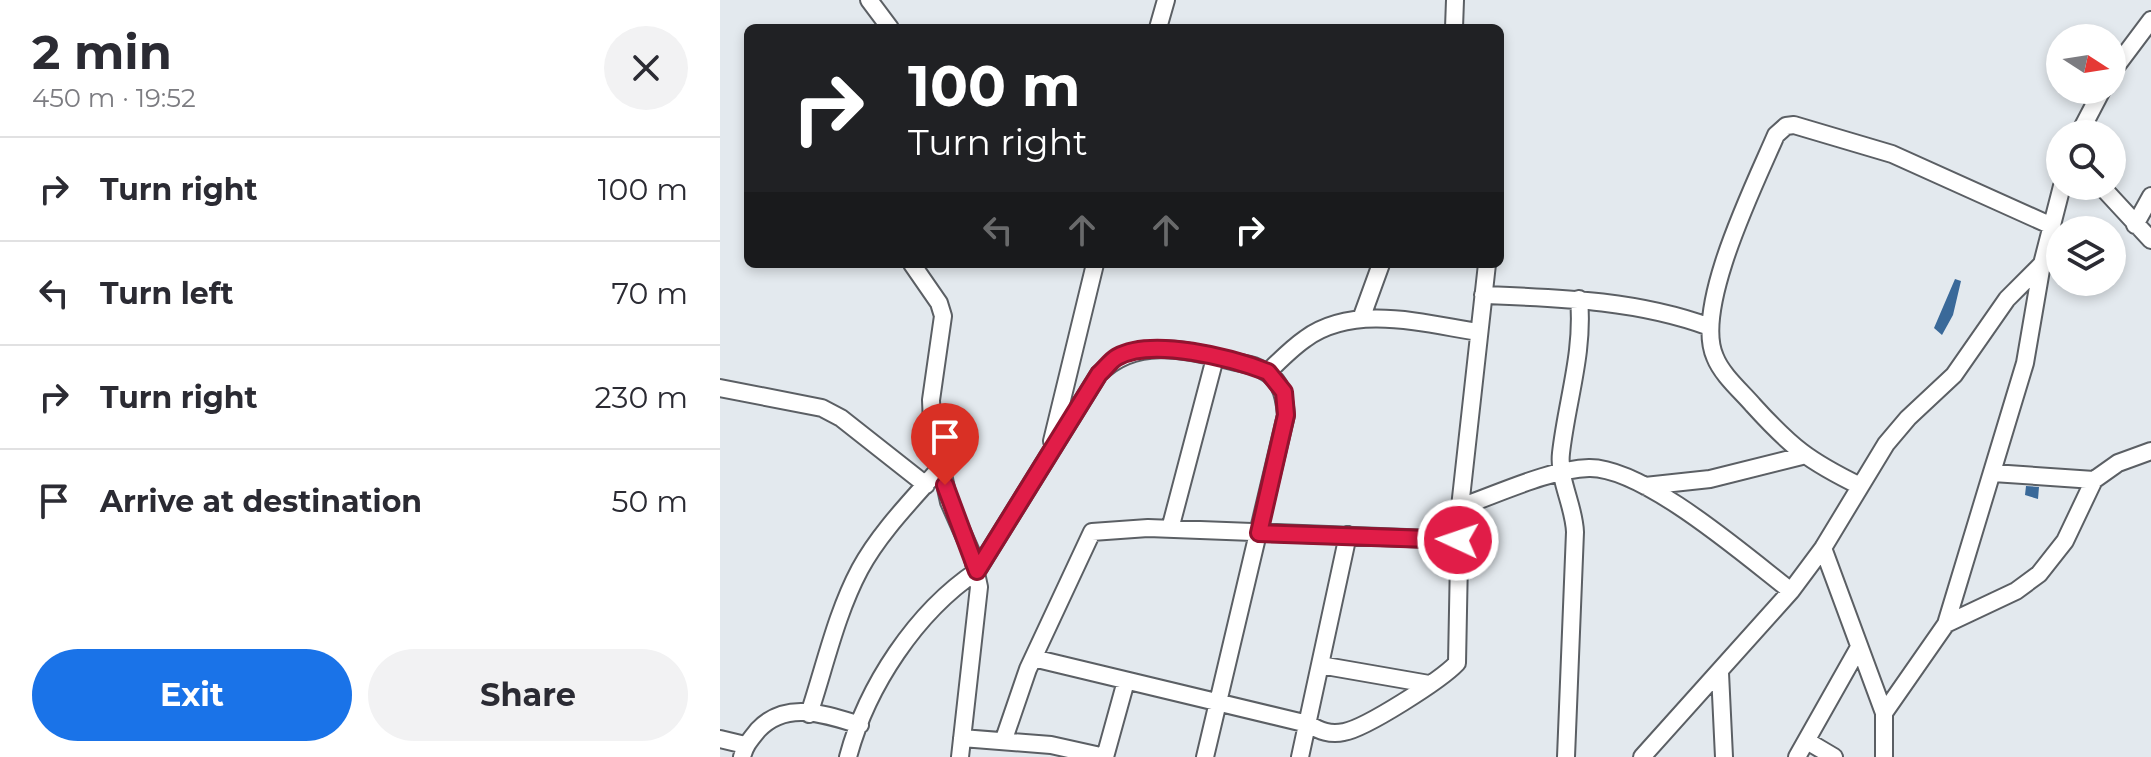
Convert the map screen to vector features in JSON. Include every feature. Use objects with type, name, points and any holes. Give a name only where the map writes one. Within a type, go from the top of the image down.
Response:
[{"type":"street","points":[[869,0],[887,24]]},
{"type":"street","points":[[1159,24],[1166,0]]},
{"type":"street","points":[[1454,24],[1455,0]]},
{"type":"street","points":[[2126,53],[2151,20]]},
{"type":"street","points":[[1860,486],[1802,456],[1715,360],[1710,327],[1722,269],[1776,135],[1786,126],[1853,140],[1892,154],[2046,223]]},
{"type":"street","points":[[2135,225],[2151,196]]},
{"type":"street","points":[[2113,200],[2151,240]]},
{"type":"street","points":[[1884,713],[1946,624],[2025,363],[2046,249]]},
{"type":"street","points":[[1642,757],[1791,591],[1823,548],[1886,444],[1908,418],[1954,375],[2007,299],[2042,264]]},
{"type":"street","points":[[915,268],[939,303],[943,316],[931,400],[940,468],[977,571],[977,606],[960,757]]},
{"type":"street","points":[[1049,454],[1094,268]]},
{"type":"street","points":[[1361,319],[1380,268]]},
{"type":"street","points":[[1033,658],[1308,724],[1321,731],[1347,732],[1449,671],[1459,654],[1460,507],[1486,268]]},
{"type":"street","points":[[1483,295],[1579,299],[1684,318],[1710,327]]},
{"type":"street","points":[[1566,757],[1575,532],[1573,506],[1561,472],[1582,330],[1579,299]]},
{"type":"street","points":[[1268,372],[1306,337],[1325,327],[1361,319],[1434,324],[1479,332]]},
{"type":"street","points":[[848,757],[882,680],[923,618],[956,585],[977,571],[1099,374],[1116,358],[1146,348],[1215,358],[1268,372],[1284,392],[1286,415],[1205,757]]},
{"type":"street","points":[[1170,529],[1215,358]]},
{"type":"street","points":[[720,388],[822,408],[841,418],[926,485]]},
{"type":"street","points":[[1946,624],[2016,591],[2039,574],[2065,541],[2094,480],[2118,463],[2151,451]]},
{"type":"street","points":[[1645,486],[1710,479],[1802,456]]},
{"type":"street","points":[[809,714],[845,599],[861,567],[878,541],[940,468]]},
{"type":"street","points":[[1460,507],[1561,472],[1602,469],[1645,486],[1730,544],[1791,591]]},
{"type":"street","points":[[1993,473],[2094,480]]},
{"type":"street","points":[[1004,739],[1033,658],[1069,588],[1092,532],[1170,529],[1458,540]]},
{"type":"street","points":[[1300,757],[1348,535]]},
{"type":"street","points":[[1823,548],[1884,713],[1884,757]]},
{"type":"street","points":[[1797,757],[1858,649]]},
{"type":"street","points":[[1320,665],[1429,684]]},
{"type":"street","points":[[1720,673],[1724,757]]},
{"type":"street","points":[[962,738],[1004,739],[1051,751],[1105,757],[1126,681]]},
{"type":"street","points":[[720,739],[744,751],[779,713],[809,714],[860,725]]},
{"type":"street","points":[[1807,741],[1834,757]]},
{"type":"building","points":[[1955,279],[1961,281],[1953,315],[1942,335],[1934,328]]},
{"type":"building","points":[[2026,486],[2039,487],[2038,499],[2025,495]]},
{"type":"route","points":[[945,485],[977,571],[1099,374],[1116,358],[1131,352],[1146,348],[1171,350],[1254,366],[1268,372],[1284,392],[1286,415],[1259,533],[1458,540]]}]
